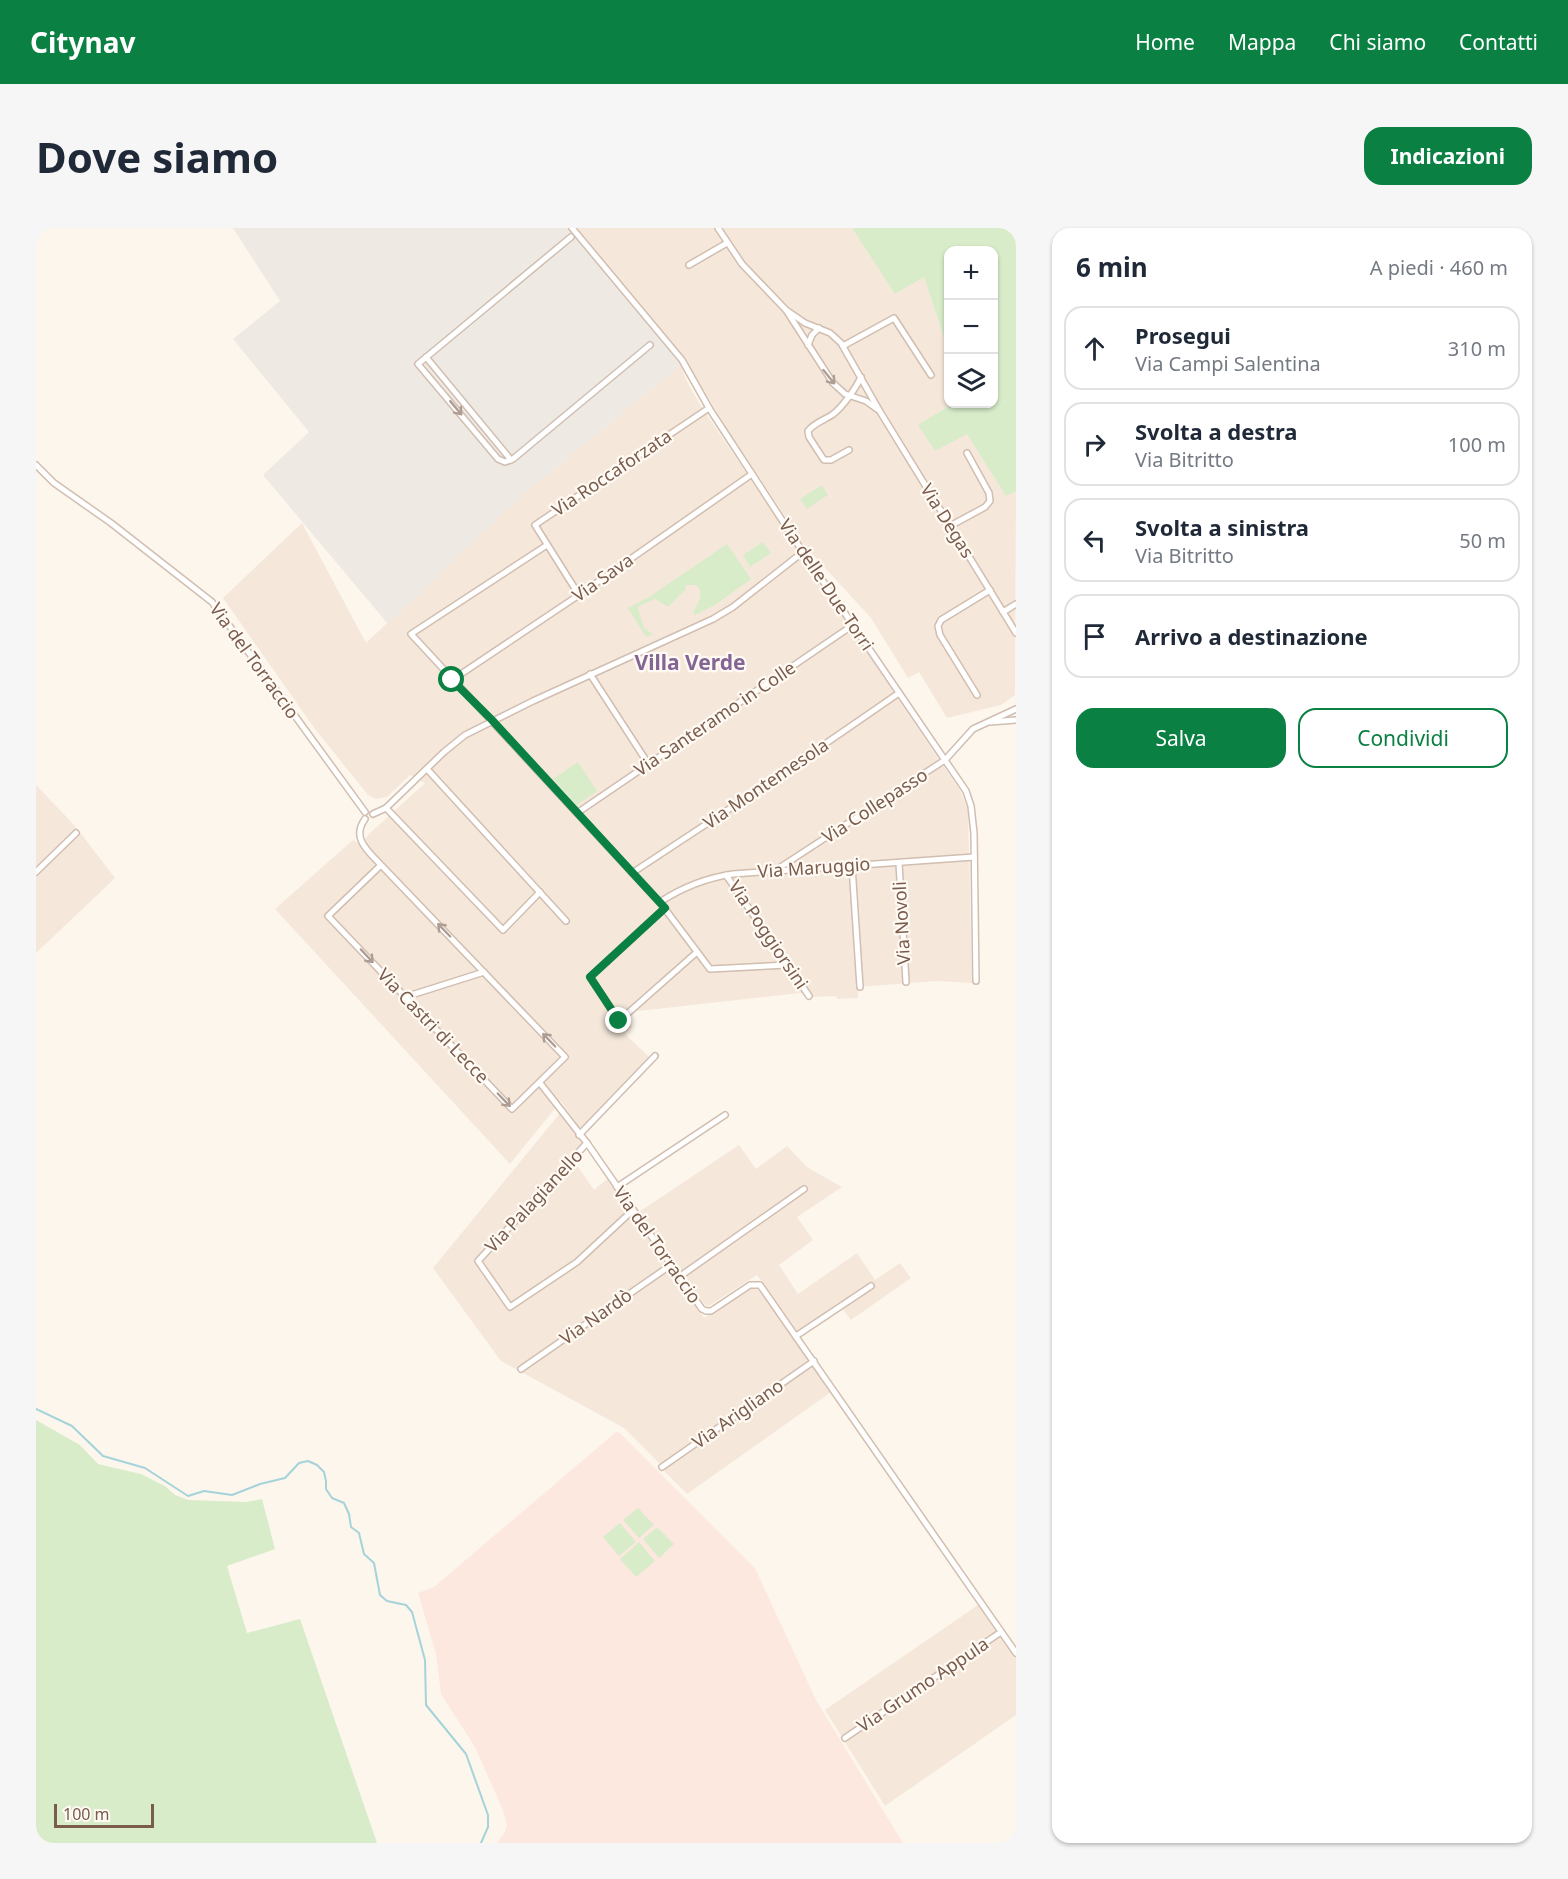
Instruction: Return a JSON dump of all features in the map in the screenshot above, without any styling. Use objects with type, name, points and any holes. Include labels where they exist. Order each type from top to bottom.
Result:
[{"type":"street","name":"Via delle Due Torri","points":[[572,228],[682,360],[709,408],[752,474],[945,760],[970,801],[974,857],[976,981]]},
{"type":"street","name":"Via Degas","points":[[718,228],[742,264],[786,310],[827,376],[848,396],[869,403],[879,410]]},
{"type":"street","points":[[571,237],[418,364],[498,459],[505,462],[511,460],[651,345]]},
{"type":"street","points":[[689,266],[727,243]]},
{"type":"street","name":"Via Degas","points":[[786,310],[805,323],[832,334],[843,346],[879,410],[1016,633]]},
{"type":"street","points":[[843,346],[894,318],[931,375]]},
{"type":"street","points":[[808,345],[812,335],[819,328]]},
{"type":"street","points":[[426,357],[511,460]]},
{"type":"street","points":[[849,450],[833,460],[824,460],[808,433],[812,427],[837,410],[854,390],[861,377]]},
{"type":"street","name":"Via Roccaforzata","points":[[547,545],[535,525],[709,408]]},
{"type":"street","points":[[950,526],[985,507],[990,501],[989,493],[967,453]]},
{"type":"street","name":"Via del Torraccio","points":[[36,465],[54,483],[111,523],[212,602],[365,815]]},
{"type":"street","name":"Via Sava","points":[[452,680],[579,595],[752,474]]},
{"type":"street","points":[[579,595],[547,545],[411,634],[660,902],[710,969],[788,965]]},
{"type":"street","points":[[540,1083],[565,1057],[360,841],[360,827],[365,815],[370,811],[373,814],[386,808],[465,735],[590,674],[713,619],[733,607],[803,552]]},
{"type":"street","points":[[977,695],[940,635],[938,626],[941,620],[990,590]]},
{"type":"street","points":[[1003,612],[1016,604]]},
{"type":"street","name":"Via Santeramo in Colle","points":[[577,813],[853,625]]},
{"type":"street","points":[[590,674],[649,765]]},
{"type":"street","name":"Via Montemesola","points":[[632,873],[899,693]]},
{"type":"street","points":[[945,760],[967,734],[1016,709]]},
{"type":"street","points":[[988,722],[1016,720]]},
{"type":"street","name":"Via Collepasso","points":[[775,871],[945,760]]},
{"type":"street","points":[[427,769],[566,921]]},
{"type":"street","points":[[386,808],[503,930],[540,892]]},
{"type":"street","points":[[36,872],[76,833]]},
{"type":"street","name":"Via Maruggio","points":[[660,902],[693,884],[726,875],[974,857]]},
{"type":"street","name":"Via Novoli","points":[[899,863],[906,982]]},
{"type":"street","name":"Via Castri di Lecce","points":[[381,865],[328,916],[512,1109],[540,1083]]},
{"type":"street","points":[[852,866],[860,987]]},
{"type":"street","name":"Via Poggiorsini","points":[[726,875],[809,996]]},
{"type":"street","points":[[665,908],[590,977],[619,1021],[697,952]]},
{"type":"street","points":[[405,997],[484,972]]},
{"type":"street","points":[[579,1135],[654,1056]]},
{"type":"street","name":"Via del Torraccio","points":[[540,1083],[587,1143],[702,1309],[711,1311],[750,1285],[757,1284],[814,1360],[1016,1653]]},
{"type":"street","points":[[617,1187],[725,1115]]},
{"type":"street","name":"Via Palagianello","points":[[587,1143],[478,1261],[510,1307],[577,1262],[633,1210]]},
{"type":"street","points":[[680,1277],[804,1189]]},
{"type":"street","name":"Via Nardò","points":[[521,1369],[671,1265]]},
{"type":"street","points":[[796,1336],[872,1286]]},
{"type":"street","name":"Via Arigliano","points":[[662,1467],[814,1360]]},
{"type":"street","name":"Via Grumo Appula","points":[[845,1738],[1001,1632]]},
{"type":"shaded area","points":[[233,228],[569,228],[681,365],[521,496],[388,624],[263,475],[309,432],[233,339],[280,301]]},
{"type":"shaded area","points":[[577,228],[852,228],[895,293],[924,277],[944,338],[946,408],[919,425],[967,433],[1006,496],[1016,491],[1015,695],[1001,705],[947,718],[919,672],[908,678],[871,618],[804,545],[686,362]]},
{"type":"shaded area","points":[[681,365],[686,380],[701,406],[961,792],[968,810],[972,983],[938,981],[858,987],[858,998],[814,997],[810,992],[621,1013],[632,1026],[625,1034],[649,1057],[580,1129],[561,1101],[510,1164],[275,909],[353,840],[360,845],[425,783],[410,775],[387,797],[376,799],[368,795],[315,729],[223,598],[302,523],[366,643],[521,496]]},
{"type":"shaded area","points":[[36,785],[75,826],[115,878],[36,953]]},
{"type":"shaded area","points":[[561,1112],[583,1142],[570,1155],[594,1190],[607,1179],[633,1216],[739,1145],[756,1169],[787,1146],[807,1167],[842,1187],[797,1217],[813,1240],[779,1265],[798,1294],[857,1253],[875,1280],[900,1263],[911,1278],[851,1320],[838,1303],[797,1333],[757,1275],[707,1307],[692,1287],[686,1290],[704,1318],[753,1288],[760,1291],[809,1360],[660,1464],[624,1428],[501,1361],[433,1268]]},
{"type":"shaded area","points":[[813,1366],[831,1392],[687,1494],[663,1470]]},
{"type":"shaded area","points":[[616,1432],[620,1433],[755,1568],[816,1700],[903,1843],[497,1843],[507,1825],[502,1808],[475,1747],[441,1694],[436,1654],[418,1593],[434,1587]]},
{"type":"shaded area","points":[[981,1603],[1016,1653],[1016,1715],[885,1806],[825,1710]]},
{"type":"green space","points":[[852,228],[1016,228],[1016,491],[1006,496],[967,434],[935,451],[918,425],[946,408],[998,408],[998,246],[944,246],[944,338],[924,277],[895,294]]},
{"type":"green space","points":[[822,485],[828,495],[807,509],[800,499]]},
{"type":"green space","points":[[763,542],[771,553],[750,567],[743,555]]},
{"type":"green space","points":[[727,544],[751,579],[715,605],[695,615],[693,612],[700,595],[696,585],[686,585],[685,590],[668,607],[655,599],[639,606],[644,628],[653,634],[646,637],[628,608],[649,597]]},
{"type":"green space","points":[[578,762],[597,791],[577,805],[553,779]]},
{"type":"green space","points":[[36,1420],[80,1445],[98,1464],[141,1474],[165,1486],[175,1495],[188,1500],[246,1502],[262,1499],[275,1549],[227,1566],[247,1633],[300,1619],[377,1843],[36,1843]]},
{"type":"green space","points":[[638,1508],[654,1525],[639,1538],[623,1520]]},
{"type":"green space","points":[[620,1523],[636,1542],[619,1556],[603,1537]]},
{"type":"green space","points":[[657,1527],[674,1544],[659,1558],[643,1539]]},
{"type":"green space","points":[[639,1542],[655,1561],[636,1577],[620,1559]]},
{"type":"waterway","points":[[36,1409],[72,1426],[103,1456],[145,1468],[188,1496],[204,1491],[232,1495],[260,1484],[285,1478],[299,1463],[308,1461],[317,1465],[324,1472],[326,1489],[332,1498],[344,1503],[351,1527],[359,1533],[364,1554],[374,1563],[380,1595],[387,1601],[406,1605],[412,1612],[425,1660],[426,1705],[466,1754],[488,1815],[488,1827],[481,1843]]},
{"type":"district","name":"Villa Verde","points":[[690,663]]},
{"type":"route","points":[[452,680],[492,720],[665,908],[590,977],[619,1021]]}]
